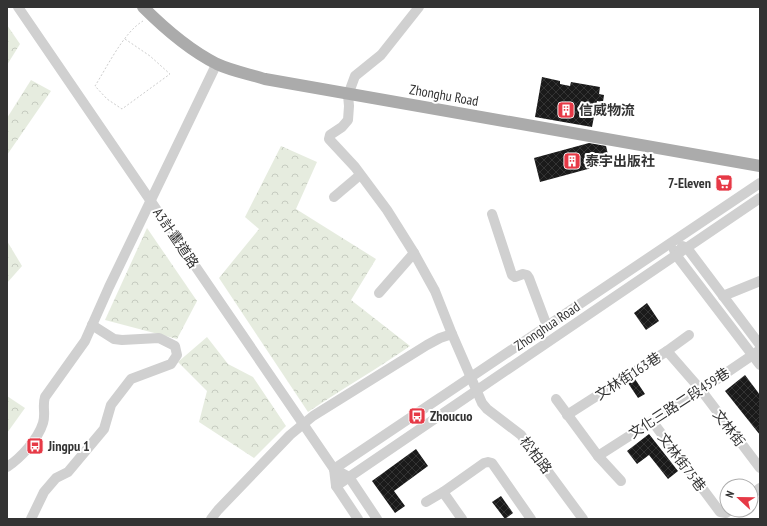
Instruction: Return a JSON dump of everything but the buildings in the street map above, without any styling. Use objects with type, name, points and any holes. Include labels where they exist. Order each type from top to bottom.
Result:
[{"type":"main road","name":"Zhonghu Road","points":[[148,11],[180,41],[217,64],[265,79],[760,166]]},
{"type":"street","name":"A3計畫道路","points":[[18,7],[334,469]]},
{"type":"street","points":[[348,93],[355,76],[381,55],[419,7]]},
{"type":"street","points":[[7,467],[22,455],[32,442],[43,422],[43,404],[45,398],[81,348],[150,201],[217,64]]},
{"type":"street","name":"松柏路","points":[[348,93],[348,120],[342,127],[330,135],[329,139],[370,185],[414,253],[435,291],[470,378],[487,409],[520,435],[583,519]]},
{"type":"street","points":[[334,197],[360,175]]},
{"type":"street","name":"Zhonghua Road","points":[[334,469],[760,183]]},
{"type":"street","name":"Zhonghua Road","points":[[336,486],[760,198]]},
{"type":"street","points":[[492,214],[512,275],[515,277],[523,274],[529,278],[548,326]]},
{"type":"street","points":[[671,243],[687,248],[760,345]]},
{"type":"street","points":[[671,243],[676,255],[756,353],[760,365]]},
{"type":"street","points":[[379,293],[414,253]]},
{"type":"street","points":[[723,296],[760,281]]},
{"type":"street","points":[[31,519],[44,492],[56,478],[68,472],[104,429],[111,405],[131,379],[171,364],[177,355],[175,346],[159,338],[114,339],[92,325]]},
{"type":"street","points":[[211,519],[290,435],[303,425],[334,403],[427,345],[452,334]]},
{"type":"street","name":"文林街163巷","points":[[567,415],[667,351],[689,335]]},
{"type":"street","name":"文林街","points":[[667,351],[701,390],[760,468]]},
{"type":"street","name":"文化三路二段459巷","points":[[598,456],[756,353]]},
{"type":"street","points":[[556,399],[598,456],[621,481]]},
{"type":"street","name":"文林街75巷","points":[[652,421],[719,511]]},
{"type":"street","points":[[426,502],[484,463],[488,462],[492,463],[531,519]]},
{"type":"street","points":[[334,469],[349,477],[377,519]]},
{"type":"street","points":[[334,469],[336,486],[358,519]]},
{"type":"street","points":[[443,492],[462,519]]},
{"type":"path","points":[[125,39],[150,56],[170,74],[122,109],[107,99],[95,86],[125,39],[148,11]]},
{"type":"green space","points":[[7,25],[20,44],[7,65]]},
{"type":"green space","points":[[31,80],[51,91],[7,155],[7,118]]},
{"type":"green space","points":[[281,146],[317,162],[296,209],[376,259],[351,300],[410,346],[308,412],[219,278],[259,229],[245,217]]},
{"type":"green space","points":[[147,228],[197,301],[177,339],[105,320]]},
{"type":"green space","points":[[7,241],[22,266],[7,283]]},
{"type":"green space","points":[[207,337],[228,364],[253,377],[286,426],[254,458],[199,422],[207,391],[178,362]]},
{"type":"green space","points":[[7,396],[25,408],[7,433]]},
{"type":"place","name":"信威物流","points":[[566,110]]},
{"type":"place","name":"泰宇出版社","points":[[572,161]]},
{"type":"place","name":"7-Eleven","points":[[724,183]]},
{"type":"place","name":"Zhoucuo","points":[[417,416]]},
{"type":"place","name":"Jingpu 1","points":[[35,446]]}]
